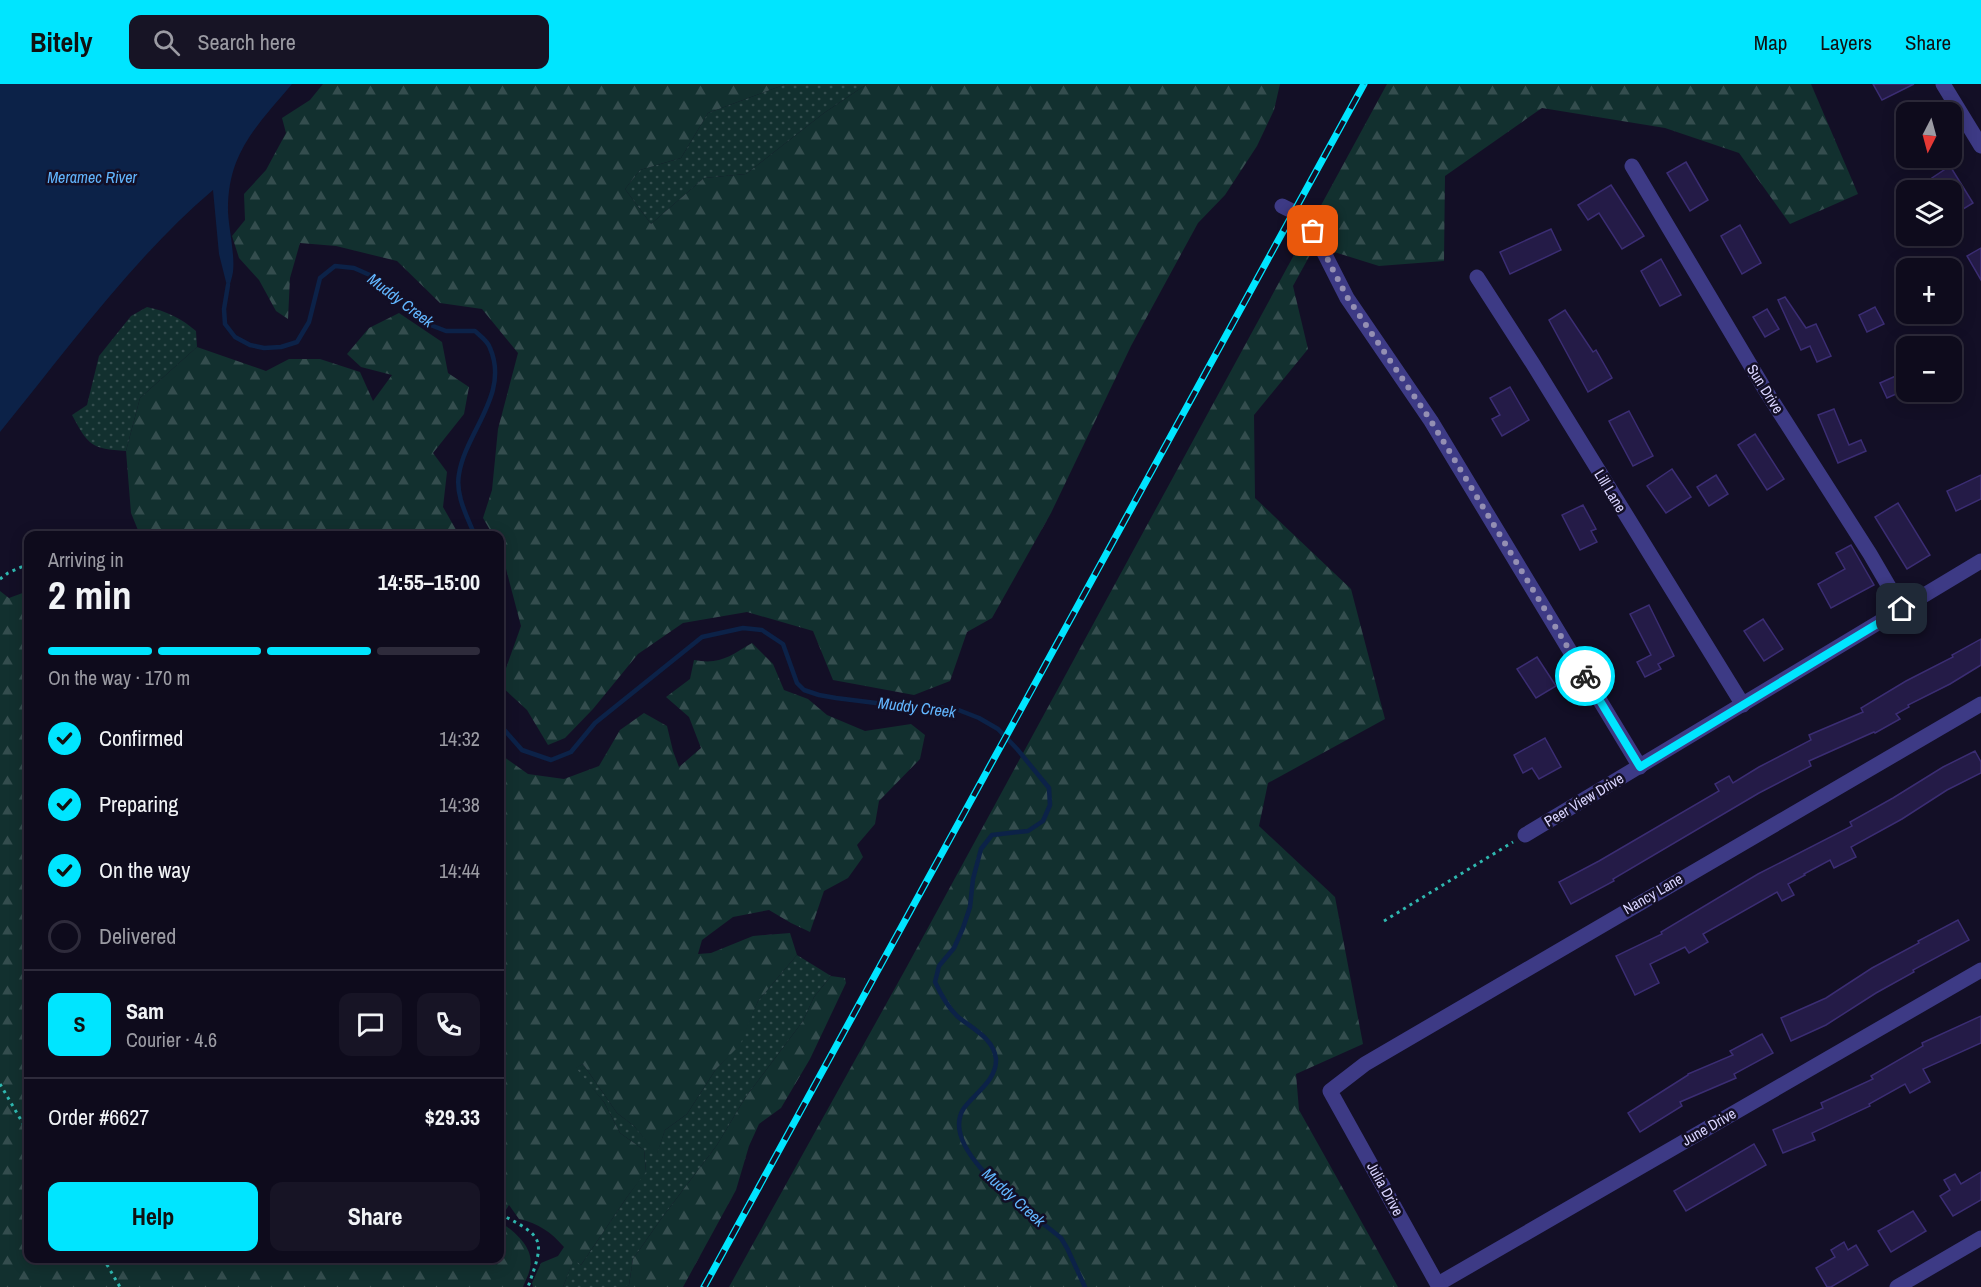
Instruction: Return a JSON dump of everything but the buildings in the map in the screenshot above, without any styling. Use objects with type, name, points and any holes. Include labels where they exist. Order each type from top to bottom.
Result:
[{"type":"street","points":[[1943,84],[1981,146]]},
{"type":"street","name":"Sun Drive","points":[[1632,166],[1764,388],[1870,554],[1902,609]]},
{"type":"street","points":[[1282,206],[1304,220],[1313,231],[1347,297],[1431,421],[1640,767]]},
{"type":"street","name":"Lill Lane","points":[[1477,277],[1743,705]]},
{"type":"street","name":"Peer View Drive","points":[[1525,835],[1981,561]]},
{"type":"street","name":"Nancy Lane","points":[[1330,1091],[1365,1064],[1981,704]]},
{"type":"street","name":"June Drive","points":[[1438,1286],[1981,970]]},
{"type":"street","name":"Julia Drive","points":[[1330,1091],[1438,1286]]},
{"type":"street","points":[[1897,1287],[1981,1238]]},
{"type":"path","points":[[0,579],[24,566]]},
{"type":"path","points":[[1384,921],[1525,835]]},
{"type":"path","points":[[0,1084],[24,1125]]},
{"type":"path","points":[[504,1216],[525,1227],[537,1240],[539,1255],[528,1287]]},
{"type":"path","points":[[106,1263],[120,1287]]},
{"type":"green space","points":[[323,84],[786,84],[708,113],[681,158],[640,170],[625,189],[651,224],[704,178],[746,174],[824,113],[867,84],[1280,84],[1274,110],[1257,146],[1225,195],[1198,223],[1131,346],[1051,513],[992,618],[967,632],[950,681],[914,695],[833,680],[813,631],[747,612],[683,623],[638,654],[593,709],[565,738],[548,745],[527,710],[504,689],[504,674],[521,626],[504,561],[504,531],[491,531],[483,518],[492,490],[498,429],[518,353],[482,309],[440,303],[397,261],[336,246],[300,243],[290,278],[288,319],[276,311],[259,280],[239,258],[232,236],[245,220],[244,194],[266,170],[286,133],[282,118],[310,100]]},
{"type":"green space","points":[[786,84],[867,84],[824,113],[746,174],[704,178],[651,224],[625,189],[640,170],[681,158],[708,113]]},
{"type":"green space","points":[[1387,84],[1811,84],[1858,194],[1790,224],[1739,153],[1665,128],[1542,108],[1445,176],[1444,261],[1379,266],[1315,246],[1293,286],[1308,349],[1254,415],[1255,498],[1351,589],[1385,719],[1268,783],[1259,826],[1335,897],[1363,1044],[1296,1074],[1299,1110],[1398,1287],[729,1287],[905,970]]},
{"type":"green space","points":[[147,307],[173,316],[190,326],[196,331],[197,347],[140,398],[126,451],[98,447],[82,433],[72,415],[87,405],[99,356],[131,316]]},
{"type":"green space","points":[[399,313],[442,342],[448,373],[469,387],[464,414],[433,453],[447,472],[443,507],[457,531],[138,531],[131,513],[126,451],[140,398],[197,347],[266,371],[289,359],[320,359],[360,372],[373,401],[392,375],[361,367],[347,354],[369,328]]},
{"type":"green space","points":[[0,591],[9,598],[24,592],[24,1263],[504,1263],[504,1225],[522,1241],[531,1261],[523,1287],[0,1287]]},
{"type":"green space","points":[[752,643],[773,664],[784,690],[808,699],[827,715],[865,731],[911,724],[925,735],[920,759],[879,801],[875,824],[857,845],[863,857],[848,878],[824,891],[810,932],[769,910],[733,917],[702,940],[698,954],[711,953],[753,936],[790,933],[797,955],[758,1001],[740,1045],[716,1069],[687,1114],[665,1130],[657,1154],[634,1126],[617,1113],[583,1064],[576,1068],[604,1102],[620,1133],[644,1150],[646,1172],[581,1265],[574,1259],[563,1287],[533,1287],[532,1283],[541,1263],[558,1256],[564,1247],[544,1229],[519,1219],[509,1205],[504,1213],[504,757],[528,774],[564,779],[599,766],[620,730],[644,713],[667,726],[679,767],[701,748],[689,717],[666,697],[690,679],[694,660],[711,661],[731,655]]},
{"type":"green space","points":[[797,955],[831,976],[814,997],[803,1021],[745,1098],[717,1145],[633,1259],[629,1285],[625,1287],[563,1287],[574,1258],[581,1265],[646,1171],[644,1150],[620,1133],[604,1102],[575,1068],[583,1064],[617,1113],[634,1126],[657,1153],[665,1130],[687,1114],[716,1069],[739,1045],[758,1001]]},
{"type":"green space","points":[[831,976],[845,978],[846,983],[810,1059],[781,1108],[759,1124],[749,1146],[736,1190],[683,1287],[625,1287],[629,1285],[633,1259],[717,1145],[745,1098],[803,1021],[814,997]]},
{"type":"water","name":"Meramec River","points":[[0,84],[292,84],[246,142],[233,173],[228,212],[233,250],[233,274],[228,290],[219,254],[213,190],[155,245],[128,275],[0,432]]},
{"type":"waterway","name":"Muddy Creek","points":[[228,285],[224,309],[225,324],[235,337],[250,345],[264,348],[281,347],[297,342],[309,322],[320,278],[335,266],[354,268],[372,276],[396,293],[428,324],[446,331],[475,331],[484,339],[489,345],[495,365],[495,381],[485,412],[463,458],[458,482],[462,505],[473,531]]},
{"type":"waterway","name":"Muddy Creek","points":[[504,730],[522,750],[551,760],[571,752],[595,723],[702,637],[743,628],[762,630],[783,644],[797,683],[804,690],[836,698],[956,709],[998,729],[1049,788],[1050,805],[1043,821],[1028,831],[992,835],[981,849],[973,879],[970,907],[963,928],[954,948],[939,966],[935,982],[953,1012],[991,1045],[996,1059],[989,1080],[964,1108],[959,1125],[964,1143],[975,1162],[992,1180],[1061,1238],[1085,1287]]},
{"type":"railway","points":[[704,1287],[1364,84]]},
{"type":"way so far","points":[[1313,231],[1332,272],[1347,297],[1431,421],[1585,676]]},
{"type":"route","points":[[1585,676],[1640,767],[1902,609]]}]
